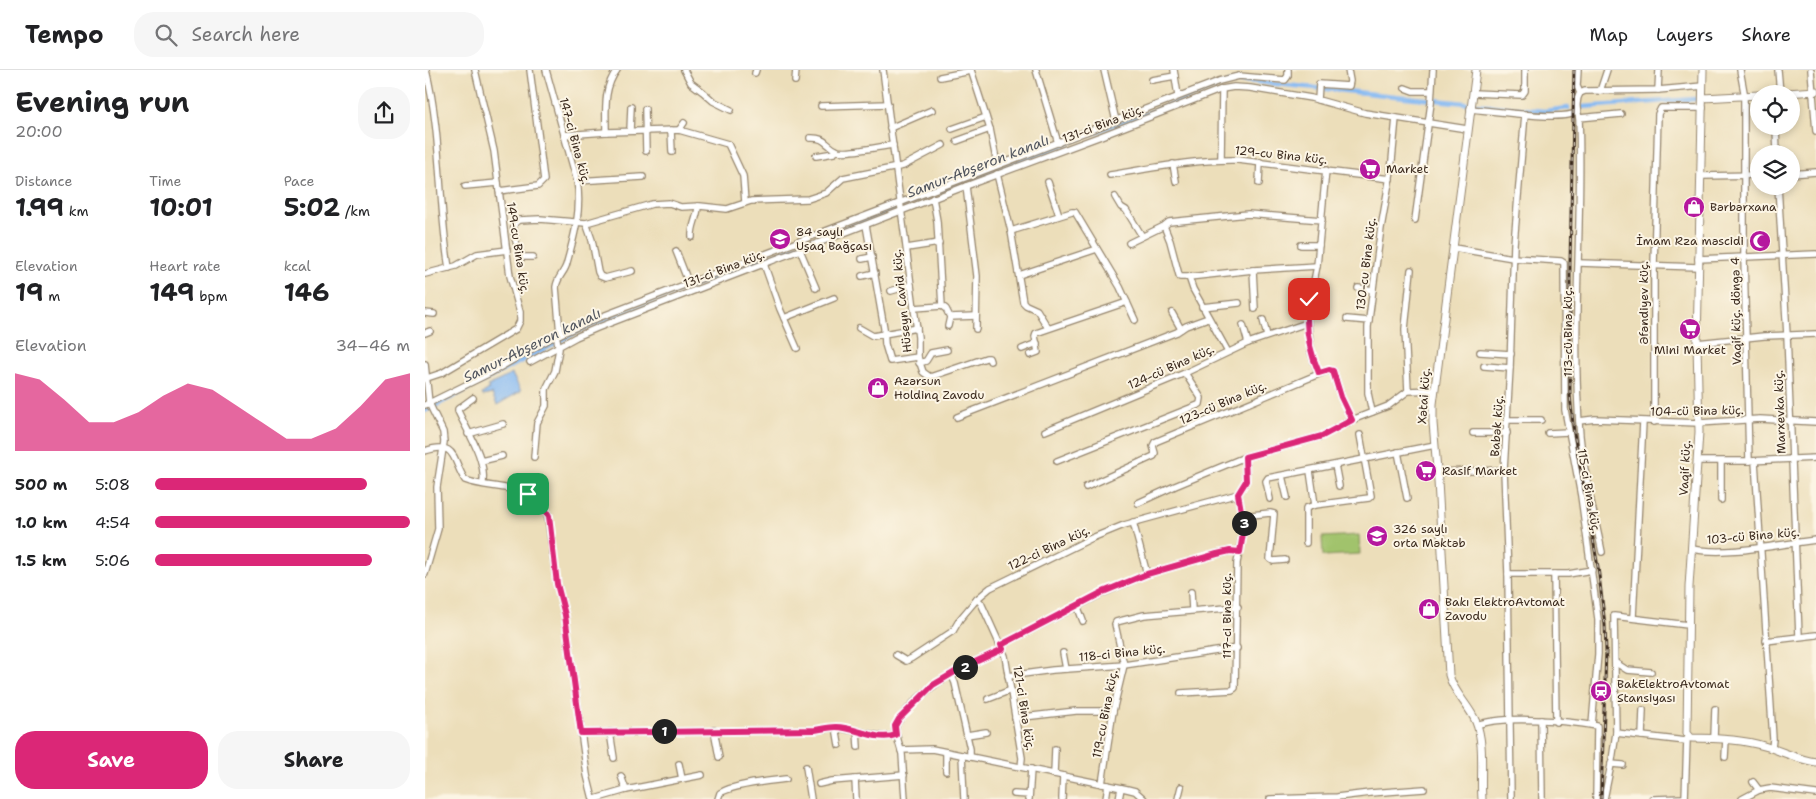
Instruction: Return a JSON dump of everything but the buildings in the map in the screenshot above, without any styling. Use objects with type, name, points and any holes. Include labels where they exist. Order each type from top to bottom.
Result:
[{"type":"street","points":[[426,70],[434,108],[444,241],[449,268]]},
{"type":"street","name":"149-cu Binə küç.","points":[[427,378],[442,373],[516,329],[519,325],[520,312],[513,291],[494,151],[475,70]]},
{"type":"street","points":[[499,191],[538,186],[544,180],[530,70]]},
{"type":"street","name":"147-ci Binə küç.","points":[[546,70],[577,181],[579,206],[577,222],[565,267],[557,280],[556,287],[559,347]]},
{"type":"street","points":[[606,132],[607,89],[609,81],[617,70]]},
{"type":"street","points":[[684,70],[691,83],[713,101],[731,110]]},
{"type":"street","points":[[795,81],[796,70]]},
{"type":"street","points":[[883,70],[901,202]]},
{"type":"street","points":[[939,77],[971,70],[990,128],[997,164]]},
{"type":"street","points":[[1036,70],[1058,143]]},
{"type":"street","points":[[1104,70],[1115,121]]},
{"type":"street","points":[[429,406],[558,334],[1178,96],[1239,76],[1285,80],[1288,76],[1288,70]]},
{"type":"street","points":[[1318,100],[1319,85],[1321,83],[1347,87],[1350,84],[1348,70]]},
{"type":"street","points":[[1415,220],[1431,104],[1433,70]]},
{"type":"street","points":[[1476,70],[1472,96],[1522,95],[1525,91],[1525,70]]},
{"type":"street","points":[[1578,70],[1577,86],[1580,93]]},
{"type":"street","points":[[1600,91],[1607,70]]},
{"type":"street","points":[[1658,90],[1659,70]]},
{"type":"street","name":"Vaqif küç.","points":[[1687,738],[1688,625],[1699,423],[1697,343],[1703,70]]},
{"type":"street","name":"Vaqif küç. döngə 4","points":[[1740,70],[1743,96],[1748,419],[1761,548],[1772,748]]},
{"type":"street","points":[[1777,85],[1778,70]]},
{"type":"street","points":[[1811,70],[1815,91],[1816,131]]},
{"type":"street","points":[[1152,80],[1174,73],[1178,96]]},
{"type":"street","points":[[1470,108],[1525,114],[1573,115],[1576,112],[1577,97],[1585,91],[1658,90],[1703,86]]},
{"type":"street","name":"131-ci Binə küç.","points":[[529,362],[590,331],[933,198],[1222,89],[1239,87],[1318,100],[1351,110],[1467,129]]},
{"type":"street","points":[[1405,88],[1431,93]]},
{"type":"street","points":[[1221,159],[1222,89]]},
{"type":"street","points":[[1800,92],[1815,91]]},
{"type":"street","name":"Xətai küç.","points":[[1472,96],[1434,390],[1433,413],[1449,675],[1452,684],[1468,706],[1477,725],[1482,799]]},
{"type":"street","points":[[1703,98],[1750,96]]},
{"type":"street","points":[[821,106],[888,104]]},
{"type":"street","points":[[630,131],[631,107]]},
{"type":"street","name":"Əfəndiyev küç.","points":[[1654,422],[1654,265],[1659,110],[1661,108],[1703,108]]},
{"type":"street","points":[[645,109],[646,151]]},
{"type":"street","points":[[890,128],[932,110]]},
{"type":"street","name":"113-cü Binə küç.","points":[[1576,112],[1579,118],[1581,165],[1577,383],[1579,421],[1583,462],[1603,552]]},
{"type":"street","name":"Babək küç.","points":[[1511,799],[1508,574],[1504,470],[1511,354],[1513,258],[1525,114]]},
{"type":"street","points":[[1579,118],[1621,114]]},
{"type":"street","points":[[953,129],[986,117]]},
{"type":"street","name":"130-cu Binə küç.","points":[[1372,412],[1367,393],[1369,321],[1381,228],[1390,179],[1396,118]]},
{"type":"street","points":[[679,130],[684,123]]},
{"type":"street","points":[[957,141],[990,128]]},
{"type":"street","points":[[564,135],[644,130],[679,130],[728,144],[743,176],[745,202]]},
{"type":"street","points":[[671,130],[672,152]]},
{"type":"street","points":[[810,138],[822,139],[837,150],[843,151],[893,145]]},
{"type":"street","points":[[533,257],[524,257],[518,252],[514,227],[516,222],[535,218],[586,223],[652,204],[669,203],[681,207],[698,206],[727,209],[745,202],[808,199],[826,193],[843,178],[908,164],[943,145]]},
{"type":"street","points":[[816,156],[834,153],[837,150]]},
{"type":"street","name":"129-cu Binə küç.","points":[[1110,175],[1173,164],[1221,159],[1260,162],[1390,179]]},
{"type":"street","points":[[1259,183],[1260,162]]},
{"type":"street","points":[[1173,164],[1176,181]]},
{"type":"street","points":[[1326,170],[1317,266],[1308,306],[1307,323],[1313,358],[1319,373],[1329,370],[1333,371],[1341,397],[1352,420]]},
{"type":"street","points":[[1800,173],[1816,172]]},
{"type":"street","points":[[997,174],[1011,231],[1024,304],[1037,310],[1048,328]]},
{"type":"street","points":[[1701,176],[1750,176]]},
{"type":"street","points":[[577,181],[643,177]]},
{"type":"street","points":[[1048,182],[1059,215]]},
{"type":"street","points":[[465,186],[498,184]]},
{"type":"street","points":[[966,186],[977,270],[976,329]]},
{"type":"street","name":"Marxevka küç.","points":[[1778,195],[1787,335],[1799,636]]},
{"type":"street","points":[[1115,197],[1121,208],[1126,210],[1142,236]]},
{"type":"street","points":[[933,198],[937,214],[942,306]]},
{"type":"street","name":"Hüseyn Cavid küç.","points":[[901,202],[917,328],[919,360],[925,375],[929,377],[986,358],[989,358],[990,361]]},
{"type":"street","points":[[692,237],[692,228],[697,219],[698,206]]},
{"type":"street","points":[[1011,231],[1059,215],[1075,212],[1120,288],[1135,320]]},
{"type":"street","points":[[1129,243],[1169,222],[1248,214],[1322,220]]},
{"type":"street","points":[[586,223],[600,276],[605,278],[631,271]]},
{"type":"street","points":[[866,225],[885,344],[890,361],[926,361],[931,353],[947,350]]},
{"type":"street","points":[[1164,226],[1180,277],[1317,266]]},
{"type":"street","points":[[907,248],[939,243]]},
{"type":"street","points":[[1301,245],[1319,245]]},
{"type":"street","points":[[1453,248],[1513,258]]},
{"type":"street","points":[[1019,275],[1097,249]]},
{"type":"street","points":[[425,274],[460,264],[477,254],[507,250]]},
{"type":"street","points":[[800,250],[816,288]]},
{"type":"street","points":[[676,251],[689,284]]},
{"type":"street","points":[[1698,259],[1816,254]]},
{"type":"street","points":[[862,260],[872,257]]},
{"type":"street","name":"115-ci Binə küç.","points":[[1513,258],[1561,261],[1564,265],[1565,410],[1592,570],[1599,642],[1592,726],[1597,726],[1595,799]]},
{"type":"street","points":[[1579,263],[1698,267]]},
{"type":"street","points":[[764,264],[797,348]]},
{"type":"street","points":[[1253,270],[1255,309]]},
{"type":"street","points":[[1408,391],[1405,329],[1411,270]]},
{"type":"street","points":[[862,276],[875,273]]},
{"type":"street","points":[[1189,277],[1208,318],[1228,352]]},
{"type":"street","points":[[891,290],[911,286]]},
{"type":"street","points":[[1358,288],[1373,290]]},
{"type":"street","points":[[784,318],[834,298]]},
{"type":"street","points":[[1031,355],[1038,352],[1035,334],[1127,302]]},
{"type":"street","points":[[1203,307],[1239,303]]},
{"type":"street","points":[[914,308],[942,306],[950,317],[948,326]]},
{"type":"street","points":[[425,313],[434,314]]},
{"type":"street","points":[[1172,313],[1181,329]]},
{"type":"street","points":[[950,317],[976,316]]},
{"type":"street","points":[[957,417],[1177,332],[1208,318]]},
{"type":"street","points":[[1347,319],[1369,321]]},
{"type":"street","points":[[1263,320],[1267,336]]},
{"type":"street","name":"124-cü Binə küç.","points":[[1045,431],[1185,373],[1248,343],[1307,323]]},
{"type":"street","points":[[1243,325],[1248,343]]},
{"type":"street","points":[[859,328],[869,335],[917,328]]},
{"type":"street","points":[[1697,343],[1816,334]]},
{"type":"street","points":[[1022,349],[1037,344]]},
{"type":"street","points":[[533,457],[536,428],[546,406],[546,389],[555,374],[559,347]]},
{"type":"street","points":[[1480,352],[1511,354]]},
{"type":"street","points":[[425,364],[429,406],[443,432],[444,448],[437,486],[438,529],[427,560],[425,574]]},
{"type":"street","points":[[1484,366],[1510,368]]},
{"type":"street","points":[[1057,461],[1198,405],[1201,398],[1185,373]]},
{"type":"street","name":"123-cü Binə küç.","points":[[1086,487],[1154,456],[1153,446],[1155,442],[1319,373]]},
{"type":"street","points":[[1138,503],[1245,457],[1322,436],[1352,420],[1388,406],[1408,391],[1434,390]]},
{"type":"street","points":[[473,398],[458,409],[481,461],[484,475],[483,483]]},
{"type":"street","name":"104-cü Binə küç.","points":[[1579,421],[1595,419],[1699,423],[1748,419],[1816,422]]},
{"type":"street","points":[[1508,420],[1541,420]]},
{"type":"street","points":[[1633,618],[1643,422]]},
{"type":"street","points":[[468,434],[503,424]]},
{"type":"street","points":[[1548,434],[1569,432]]},
{"type":"street","points":[[1473,433],[1507,433]]},
{"type":"street","points":[[1306,543],[1305,510],[1307,507],[1370,497],[1371,493],[1360,435]]},
{"type":"street","points":[[1270,499],[1267,479],[1435,445]]},
{"type":"street","points":[[425,450],[444,448],[453,453],[465,480],[528,494],[542,503],[547,510],[557,584],[565,615],[587,774],[594,799],[626,790],[702,775]]},
{"type":"street","points":[[1398,452],[1407,498]]},
{"type":"street","points":[[481,461],[502,456]]},
{"type":"street","name":"117-ci Binə küç.","points":[[1181,693],[1234,690],[1236,685],[1237,563],[1244,527],[1238,494],[1246,481],[1245,457]]},
{"type":"street","points":[[1697,461],[1721,462],[1816,458]]},
{"type":"street","points":[[1721,462],[1721,500]]},
{"type":"street","points":[[1335,465],[1339,486]]},
{"type":"street","points":[[1310,470],[1315,505]]},
{"type":"street","points":[[1437,472],[1504,470]]},
{"type":"street","points":[[1282,476],[1287,497]]},
{"type":"street","name":"122-ci Binə küç.","points":[[896,655],[903,660],[909,660],[950,634],[977,599],[990,588],[1092,538],[1133,522],[1238,494]]},
{"type":"street","points":[[1242,516],[1275,514],[1270,558],[1273,561],[1285,560]]},
{"type":"street","points":[[1133,522],[1147,574]]},
{"type":"street","name":"103-cü Binə küç.","points":[[1692,549],[1703,551],[1761,548],[1816,540]]},
{"type":"street","points":[[905,799],[901,750],[895,726],[899,719],[927,689],[1077,605],[1147,574],[1217,554],[1230,551],[1240,552]]},
{"type":"street","points":[[1508,574],[1568,574],[1592,570]]},
{"type":"street","points":[[1553,574],[1557,722]]},
{"type":"street","points":[[1191,592],[1192,610]]},
{"type":"street","name":"121-ci Binə küç.","points":[[977,599],[981,603],[1002,647],[1009,676],[1022,758],[1021,766]]},
{"type":"street","points":[[1077,605],[1083,621]]},
{"type":"street","name":"119-cu Binə küç.","points":[[1106,799],[1105,785],[1113,711],[1124,665],[1116,622],[1133,616],[1238,607]]},
{"type":"street","points":[[1604,799],[1615,733],[1616,663],[1614,616],[1688,625]]},
{"type":"street","points":[[1766,641],[1816,635]]},
{"type":"street","name":"118-ci Binə küç.","points":[[1009,676],[1066,668],[1124,665],[1237,648]]},
{"type":"street","points":[[1063,653],[1066,668]]},
{"type":"street","points":[[1616,663],[1627,670],[1651,672]]},
{"type":"street","points":[[951,674],[967,735],[969,757]]},
{"type":"street","points":[[988,699],[1011,690]]},
{"type":"street","points":[[1714,738],[1715,709]]},
{"type":"street","points":[[1642,736],[1643,710]]},
{"type":"street","points":[[1015,718],[1076,711],[1113,711]]},
{"type":"street","points":[[1477,725],[1489,722],[1541,720],[1592,726]]},
{"type":"street","points":[[1541,720],[1542,799]]},
{"type":"street","points":[[581,733],[815,730],[836,727],[885,737],[896,735]]},
{"type":"street","points":[[836,727],[839,745]]},
{"type":"street","points":[[714,730],[719,757]]},
{"type":"street","points":[[610,732],[614,758]]},
{"type":"street","points":[[857,732],[858,748]]},
{"type":"street","points":[[967,735],[986,732]]},
{"type":"street","points":[[1615,733],[1642,736],[1714,738],[1749,742],[1772,748],[1796,758],[1816,762]]},
{"type":"street","points":[[1652,799],[1685,798],[1687,738]]},
{"type":"street","points":[[1725,757],[1727,740]]},
{"type":"street","points":[[901,750],[927,748],[1021,766],[1135,791],[1144,799]]},
{"type":"street","points":[[1054,774],[1055,749]]},
{"type":"street","points":[[946,752],[946,771]]},
{"type":"street","points":[[963,755],[963,799]]},
{"type":"street","points":[[679,764],[682,779]]},
{"type":"street","points":[[1611,764],[1623,765]]},
{"type":"street","points":[[806,767],[811,799]]},
{"type":"street","points":[[1014,794],[1029,797],[1031,769]]},
{"type":"street","points":[[819,784],[904,775]]},
{"type":"street","points":[[621,776],[626,790]]},
{"type":"street","points":[[1062,799],[1063,776]]},
{"type":"street","points":[[718,799],[721,793],[730,789],[786,779]]},
{"type":"street","points":[[855,779],[856,799]]},
{"type":"street","points":[[1753,782],[1759,790]]},
{"type":"street","points":[[1178,799],[1181,787]]},
{"type":"street","points":[[1119,799],[1121,788]]},
{"type":"street","points":[[1742,799],[1759,790],[1778,788],[1816,794]]},
{"type":"street","points":[[1270,799],[1355,797],[1424,789]]},
{"type":"green space","points":[[1359,535],[1360,554],[1323,556],[1322,537]]},
{"type":"water","points":[[512,374],[521,391],[497,405],[492,394],[483,396],[482,394],[489,389],[488,386]]},
{"type":"waterway","name":"Samur-Abşeron kanalı","points":[[425,411],[583,329],[990,172],[1231,82],[1246,81],[1544,111],[1568,108]]},
{"type":"waterway","name":"Samur-Abşeron kanalı","points":[[1582,107],[1695,99]]},
{"type":"railway","points":[[1574,70],[1570,263],[1570,395],[1574,433],[1598,567],[1605,625],[1606,651],[1601,799]]},
{"type":"place","name":"Market","points":[[1370,169]]},
{"type":"place","name":"Bərbərxana","points":[[1694,207]]},
{"type":"place","name":"84 saylı Uşaq Bağçası","points":[[780,239]]},
{"type":"place","name":"İmam Rza məscidi","points":[[1760,241]]},
{"type":"place","name":"Mini Market","points":[[1690,329]]},
{"type":"place","name":"Azərsun Holdinq Zavodu","points":[[878,388]]},
{"type":"place","name":"Rasif Market","points":[[1426,471]]},
{"type":"place","name":"326 saylı orta Məktəb","points":[[1377,536]]},
{"type":"place","name":"Bakı ElektroAvtomat Zavodu","points":[[1429,609]]},
{"type":"place","name":"BakElektroAvtomat Stansiyası","points":[[1601,691]]},
{"type":"route","points":[[528,494],[545,506],[549,516],[558,592],[565,615],[581,733],[815,730],[836,727],[876,736],[890,737],[896,735],[895,726],[899,719],[927,689],[960,669],[1003,649],[1001,645],[1103,592],[1147,574],[1217,554],[1230,551],[1240,552],[1244,522],[1238,492],[1245,485],[1246,481],[1245,457],[1322,436],[1352,420],[1341,397],[1333,371],[1329,370],[1319,373],[1313,358],[1307,323],[1309,299]]}]
